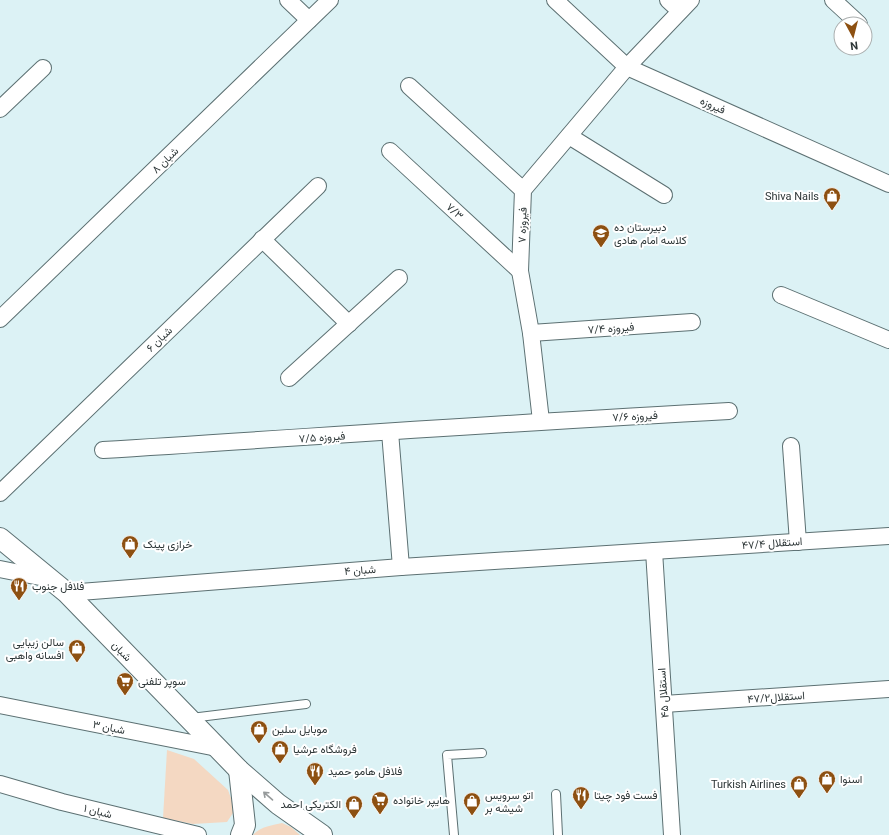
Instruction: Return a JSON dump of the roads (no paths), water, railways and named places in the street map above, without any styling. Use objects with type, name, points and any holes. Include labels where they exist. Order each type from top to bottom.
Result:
[{"type":"street","points":[[288,0],[309,20]]},
{"type":"street","name":"۸ شبان","points":[[0,319],[330,0]]},
{"type":"street","name":"فیروزه","points":[[555,0],[627,67],[889,184]]},
{"type":"street","points":[[409,86],[523,190],[627,67],[685,6],[668,0]]},
{"type":"street","points":[[833,0],[850,16]]},
{"type":"street","points":[[0,109],[42,68]]},
{"type":"street","points":[[569,136],[664,195]]},
{"type":"street","name":"۷/۳","points":[[390,151],[520,271]]},
{"type":"street","name":"۶ شبان","points":[[0,493],[318,186]]},
{"type":"street","name":"۷ فیروزه","points":[[523,190],[520,271],[531,333],[541,421]]},
{"type":"street","points":[[262,239],[349,324]]},
{"type":"street","points":[[289,378],[399,278]]},
{"type":"street","points":[[781,295],[889,340]]},
{"type":"street","name":"۷/۴ فیروزه","points":[[531,333],[692,322]]},
{"type":"street","name":"۷/۶ فیروزه","points":[[541,421],[729,411]]},
{"type":"street","name":"۷/۵ فیروزه","points":[[102,450],[541,421]]},
{"type":"street","points":[[390,432],[401,567]]},
{"type":"street","points":[[791,446],[798,542]]},
{"type":"street","name":"۴۷/۴ استقلال","points":[[654,551],[889,536]]},
{"type":"street","name":"شبان","points":[[0,538],[67,592],[187,718],[239,770],[278,804],[322,835]]},
{"type":"street","name":"۴ شبان","points":[[67,592],[401,567],[654,551]]},
{"type":"street","name":"۴۵ استقلال","points":[[654,551],[672,835]]},
{"type":"street","points":[[0,569],[52,579]]},
{"type":"street","name":"استقلال۴۷/۲","points":[[664,704],[889,689]]},
{"type":"street","name":"۳ شبان","points":[[0,705],[217,748]]},
{"type":"street","points":[[239,770],[245,825],[241,835]]},
{"type":"street","name":"۱ شبان","points":[[0,784],[62,802],[198,835]]},
{"type":"lane","points":[[187,718],[306,704]]},
{"type":"lane","points":[[454,835],[447,755],[482,753]]},
{"type":"lane","points":[[556,794],[558,835]]},
{"type":"place","name":"Shiva Nails","points":[[832,211]]},
{"type":"place","name":"دبیرستان ده کلاسه امام هادی","points":[[601,248]]},
{"type":"place","name":"خرازی پینک","points":[[130,559]]},
{"type":"place","name":"فلافل جنوب","points":[[19,601]]},
{"type":"place","name":"سالن زیبایی افسانه واهبی","points":[[77,663]]},
{"type":"place","name":"سوپر تلفنی","points":[[125,696]]},
{"type":"place","name":"موبایل سلین","points":[[259,744]]},
{"type":"place","name":"فروشگاه عرشیا","points":[[280,764]]},
{"type":"place","name":"فلافل هامو حمید","points":[[315,786]]},
{"type":"place","name":"اسنوا","points":[[827,794]]},
{"type":"place","name":"Turkish Airlines","points":[[799,799]]},
{"type":"place","name":"فست فود چیتا","points":[[581,810]]},
{"type":"place","name":"هایپر خانواده","points":[[380,815]]},
{"type":"place","name":"اتو سرویس شیشه بر","points":[[472,816]]},
{"type":"place","name":"الکتریکی احمد","points":[[354,819]]}]
